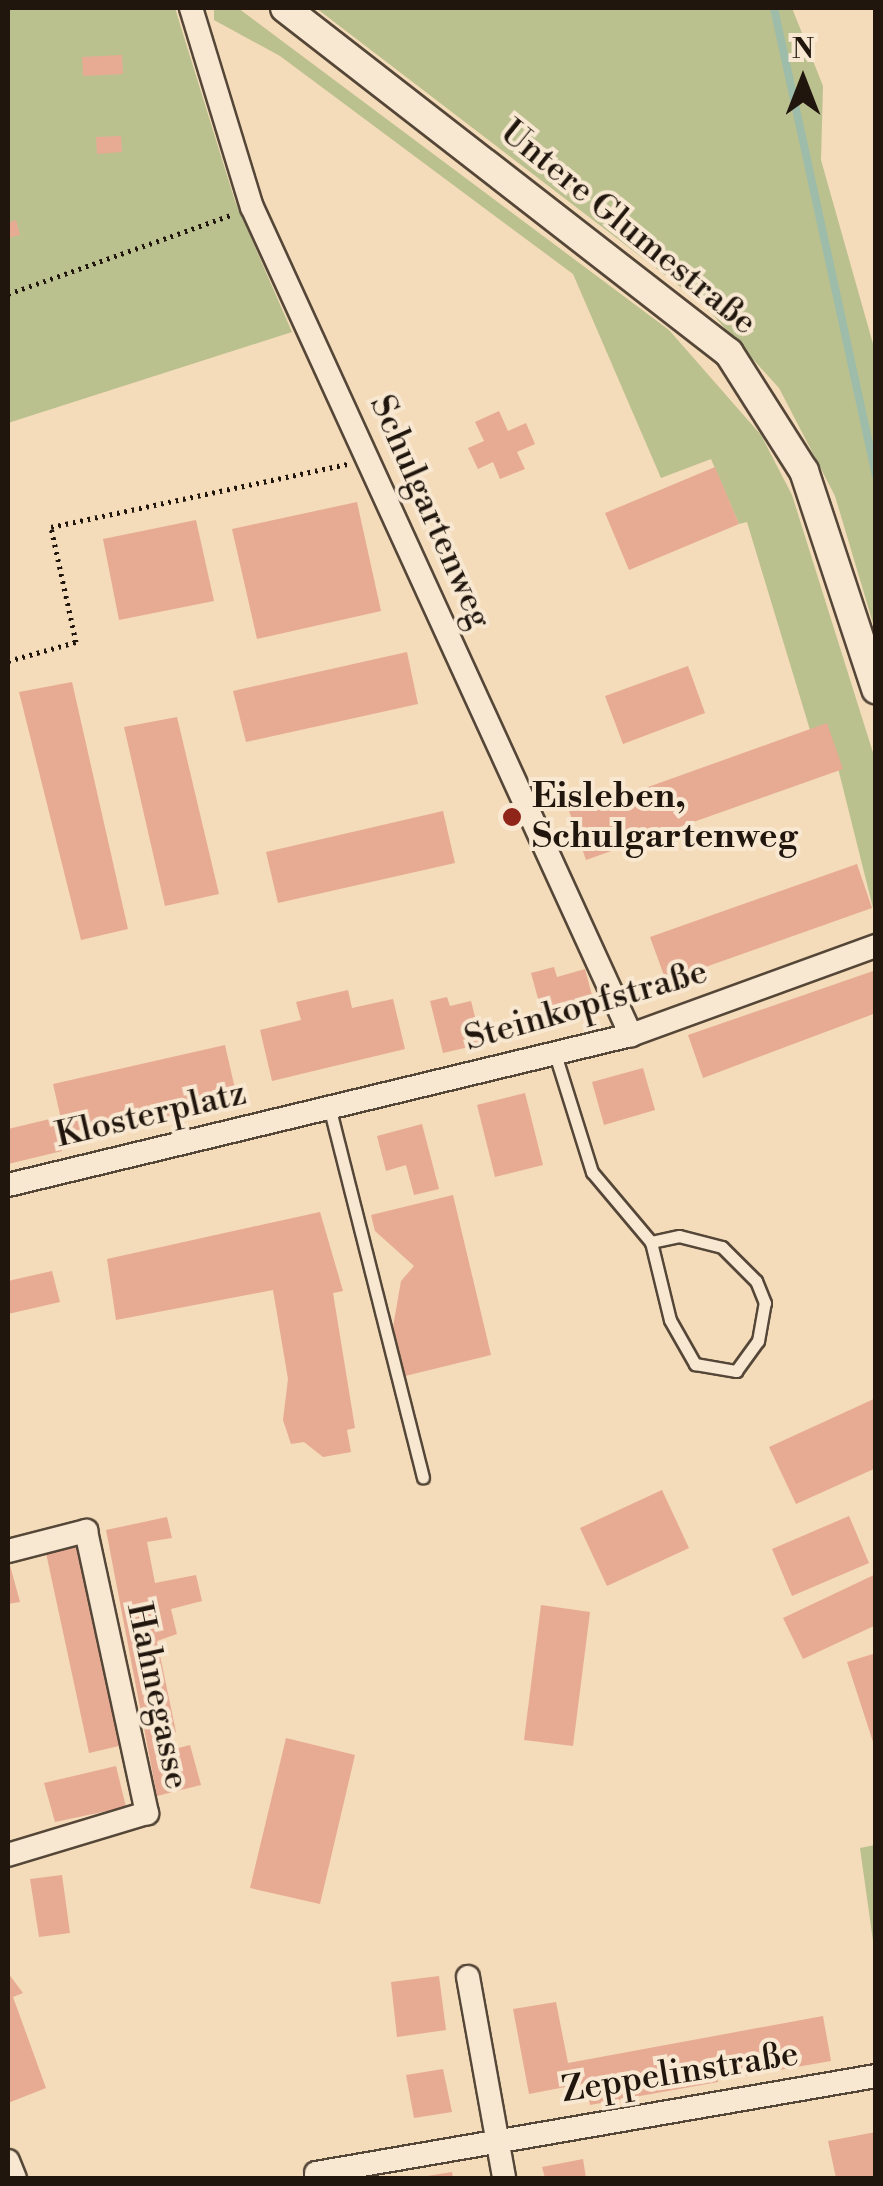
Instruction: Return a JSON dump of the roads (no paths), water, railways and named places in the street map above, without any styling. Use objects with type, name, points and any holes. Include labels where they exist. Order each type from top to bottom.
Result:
[{"type":"street","name":"Schulgartenweg","points":[[191,8],[252,208],[631,1035]]},
{"type":"street","name":"Untere Glumestraße","points":[[285,8],[729,354],[804,471],[876,689]]},
{"type":"street","name":"Steinkopfstraße","points":[[320,1112],[631,1035],[876,946]]},
{"type":"street","name":"Klosterplatz","points":[[8,1185],[320,1112]]},
{"type":"street","name":"Hahnegasse","points":[[8,1551],[86,1531],[146,1813],[8,1855]]},
{"type":"street","points":[[468,1978],[504,2178]]},
{"type":"street","name":"Zeppelinstraße","points":[[316,2174],[497,2139],[876,2076]]},
{"type":"street","points":[[8,2162],[15,2178]]},
{"type":"lane","points":[[555,1054],[592,1172],[651,1242],[670,1320],[695,1364],[736,1371],[758,1341],[765,1304],[756,1281],[722,1247],[680,1236],[651,1242]]},
{"type":"lane","points":[[320,1112],[423,1477]]},
{"type":"waterway","points":[[774,8],[876,477]]},
{"type":"place","name":"Eisleben, Schulgartenweg","points":[[512,817]]}]
